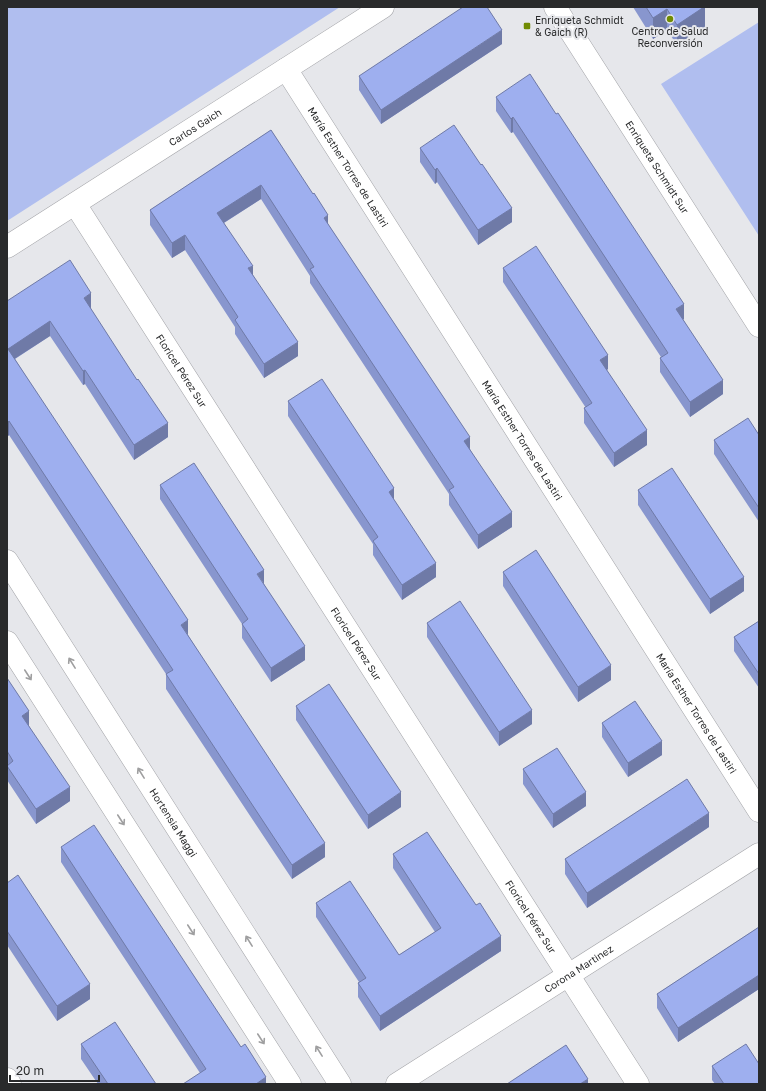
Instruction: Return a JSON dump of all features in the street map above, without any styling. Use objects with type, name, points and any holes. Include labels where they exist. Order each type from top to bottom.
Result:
[{"type":"street","name":"Carlos Gaich","points":[[7,247],[383,7]]},
{"type":"street","name":"Enriqueta Schmidt Sur","points":[[555,7],[756,315]]},
{"type":"street","name":"María Esther Torres de Lastiri","points":[[286,69],[759,811]]},
{"type":"street","name":"Floricel Pérez Sur","points":[[75,204],[638,1084]]},
{"type":"street","name":"Hortensia Maggi","points":[[7,561],[340,1084]]},
{"type":"street","points":[[7,642],[290,1084]]},
{"type":"street","name":"Corona Martinez","points":[[397,1084],[759,854]]},
{"type":"street","points":[[7,1079],[10,1084]]},
{"type":"shaded area","points":[[7,7],[340,7],[7,221]]},
{"type":"shaded area","points":[[759,22],[759,236],[661,84]]},
{"type":"building","points":[[463,7],[487,7],[502,30],[381,110],[359,76]]},
{"type":"building","points":[[646,7],[704,7],[677,25],[667,9],[653,18]]},
{"type":"building","points":[[530,74],[556,114],[558,113],[684,304],[676,309],[723,380],[690,402],[660,358],[668,353],[513,117],[511,119],[496,97]]},
{"type":"building","points":[[454,125],[512,208],[478,230],[437,168],[435,170],[420,148]]},
{"type":"building","points":[[271,130],[328,215],[324,218],[470,437],[464,441],[512,512],[478,535],[449,490],[454,487],[310,269],[314,267],[261,185],[217,213],[253,266],[248,268],[298,342],[264,364],[235,320],[238,317],[185,235],[172,243],[150,210]]},
{"type":"building","points":[[536,246],[608,355],[600,360],[647,430],[614,453],[584,408],[592,403],[503,268]]},
{"type":"building","points":[[70,260],[91,293],[84,298],[137,380],[138,379],[168,423],[134,445],[85,370],[83,371],[50,321],[8,349],[188,620],[181,625],[325,843],[292,865],[166,674],[173,670],[9,421],[7,421],[7,301]]},
{"type":"building","points":[[322,379],[394,488],[389,492],[436,563],[402,585],[373,541],[378,537],[288,401]]},
{"type":"building","points":[[748,418],[759,435],[759,508],[714,440]]},
{"type":"building","points":[[194,463],[264,570],[257,574],[305,646],[271,668],[242,624],[248,619],[160,485]]},
{"type":"building","points":[[672,468],[744,577],[710,599],[638,490]]},
{"type":"building","points":[[536,550],[611,665],[578,687],[503,572]]},
{"type":"building","points":[[460,601],[532,710],[499,732],[427,623]]},
{"type":"building","points":[[759,621],[759,674],[734,637]]},
{"type":"building","points":[[7,678],[29,711],[22,716],[70,787],[36,809],[7,766],[13,761],[7,751]]},
{"type":"building","points":[[329,684],[401,792],[368,815],[296,706]]},
{"type":"building","points":[[635,701],[662,741],[628,763],[602,723]]},
{"type":"building","points":[[557,748],[586,792],[553,814],[523,769]]},
{"type":"building","points":[[687,779],[709,813],[587,893],[565,859]]},
{"type":"building","points":[[94,825],[241,1047],[245,1044],[266,1077],[256,1084],[183,1084],[206,1069],[61,847]]},
{"type":"building","points":[[427,832],[476,905],[480,903],[501,936],[380,1016],[358,983],[366,978],[316,903],[350,881],[399,955],[441,928],[393,854]]},
{"type":"building","points":[[18,875],[90,984],[57,1006],[7,931],[7,883]]},
{"type":"building","points":[[759,927],[759,975],[678,1028],[657,994]]},
{"type":"building","points":[[115,1022],[156,1084],[108,1084],[81,1044]]},
{"type":"building","points":[[746,1044],[759,1064],[759,1084],[724,1084],[712,1066]]},
{"type":"building","points":[[566,1045],[588,1079],[580,1084],[507,1084]]},
{"type":"place","name":"Centro de Salud Reconversión","points":[[670,19]]},
{"type":"place","name":"Enriqueta Schmidt & Gaich (R)","points":[[527,26]]}]
